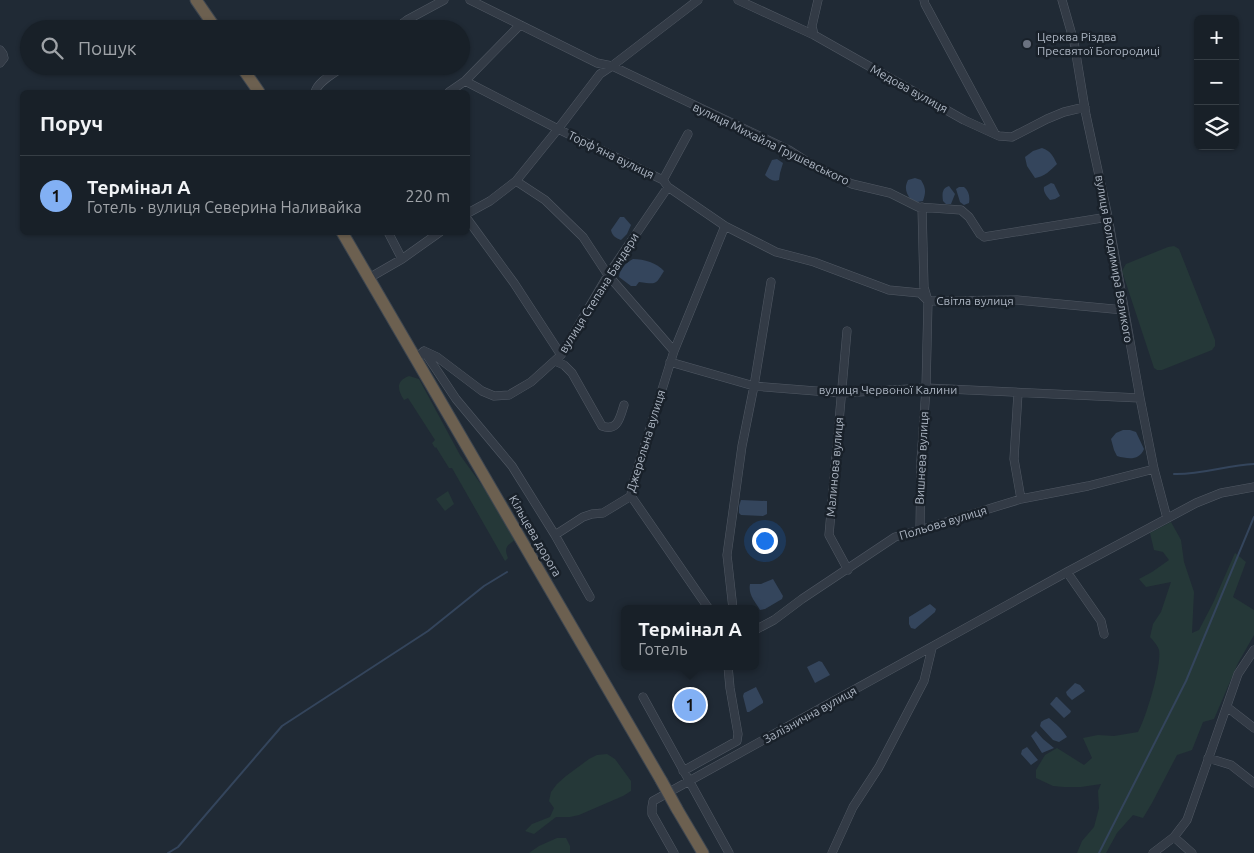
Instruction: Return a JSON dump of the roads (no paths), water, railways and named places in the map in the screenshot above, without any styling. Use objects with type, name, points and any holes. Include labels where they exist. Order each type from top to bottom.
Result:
[{"type":"highway","points":[[196,0],[210,20]]},
{"type":"highway","points":[[247,75],[258,90]]},
{"type":"highway","name":"Кільцева дорога","points":[[344,235],[369,278],[420,355],[703,853]]},
{"type":"street","points":[[407,20],[444,0]]},
{"type":"street","name":"вулиця Михайла Грушевського","points":[[470,0],[597,63],[612,66],[789,150],[814,166],[852,184],[890,193],[918,207],[961,210],[969,217],[984,237],[1108,217]]},
{"type":"street","points":[[470,212],[490,201],[516,181],[600,74],[698,0]]},
{"type":"street","name":"Медова вулиця","points":[[738,0],[814,35],[964,120],[999,136],[1012,137],[1064,112],[1085,106]]},
{"type":"street","points":[[814,35],[812,26],[818,0]]},
{"type":"street","name":"вулиця Володимира Великого","points":[[1062,0],[1074,42],[1108,217],[1140,398],[1154,469],[1167,518]]},
{"type":"street","points":[[922,1],[995,134]]},
{"type":"street","points":[[452,90],[465,81],[520,25]]},
{"type":"street","points":[[0,50],[4,58],[0,63]]},
{"type":"street","points":[[315,90],[332,75]]},
{"type":"street","name":"Торф'яна вулиця","points":[[465,81],[663,180],[668,187],[725,226],[776,252]]},
{"type":"street","points":[[663,180],[688,134]]},
{"type":"street","points":[[516,181],[544,200],[583,237],[608,275],[674,351]]},
{"type":"street","name":"вулиця Степана Бандери","points":[[420,355],[437,357],[482,391],[494,396],[508,395],[531,382],[561,355],[608,275],[668,187]]},
{"type":"street","name":"Вишнева вулиця","points":[[920,530],[928,301],[924,287],[922,207]]},
{"type":"street","points":[[470,216],[561,355]]},
{"type":"street","name":"Джерельна вулиця","points":[[555,535],[583,517],[603,513],[631,496],[632,486],[670,362],[725,226]]},
{"type":"street","points":[[390,235],[402,259]]},
{"type":"street","points":[[369,278],[402,259],[436,235]]},
{"type":"street","name":"Світла вулиця","points":[[776,252],[814,262],[889,290],[920,293],[928,301],[1017,300],[1124,310]]},
{"type":"street","points":[[733,605],[727,555],[742,446],[771,282]]},
{"type":"street","name":"Малинова вулиця","points":[[847,331],[829,534],[848,570]]},
{"type":"street","points":[[420,355],[512,466],[555,535],[590,597]]},
{"type":"street","points":[[555,361],[564,365],[572,373],[602,426],[605,428],[612,428],[616,425],[624,405]]},
{"type":"street","name":"вулиця Червоної Калини","points":[[670,362],[754,386],[841,393],[926,388],[1140,398]]},
{"type":"street","points":[[1018,393],[1014,459],[1021,499]]},
{"type":"street","name":"Польова вулиця","points":[[759,628],[774,620],[896,537],[1021,499],[1088,486],[1154,469]]},
{"type":"street","name":"Залізнична вулиця","points":[[674,853],[652,814],[653,801],[1167,518],[1221,493],[1254,488]]},
{"type":"street","points":[[631,496],[706,605]]},
{"type":"street","points":[[1068,572],[1101,621],[1104,634]]},
{"type":"street","points":[[832,853],[853,807],[879,767],[924,681],[932,648]]},
{"type":"street","points":[[1153,853],[1174,837],[1187,820],[1238,674],[1251,660],[1254,650]]},
{"type":"street","points":[[683,771],[737,740],[738,734],[728,670]]},
{"type":"street","points":[[643,697],[729,853]]},
{"type":"street","points":[[1227,707],[1254,728]]},
{"type":"street","points":[[1208,758],[1231,765],[1254,783]]},
{"type":"street","points":[[1174,837],[1192,853]]},
{"type":"water","points":[[1042,148],[1050,152],[1057,164],[1044,175],[1035,178],[1027,166],[1025,157],[1033,151]]},
{"type":"water","points":[[777,159],[783,163],[779,180],[775,181],[765,175],[772,160]]},
{"type":"water","points":[[915,178],[921,180],[924,185],[923,201],[911,200],[907,193],[906,186],[908,180]]},
{"type":"water","points":[[1051,183],[1054,184],[1060,196],[1050,200],[1044,187]]},
{"type":"water","points":[[949,186],[955,194],[951,204],[946,204],[943,201],[943,194],[945,188]]},
{"type":"water","points":[[964,187],[967,190],[969,203],[964,205],[960,202],[956,189]]},
{"type":"water","points":[[620,217],[624,217],[631,225],[627,234],[621,240],[614,237],[611,230]]},
{"type":"water","points":[[633,259],[650,262],[664,271],[657,282],[639,282],[636,286],[631,286],[619,277],[624,266]]},
{"type":"water","points":[[1123,430],[1136,432],[1144,449],[1139,456],[1129,458],[1117,456],[1111,439],[1116,433]]},
{"type":"water","points":[[741,500],[767,501],[767,514],[763,516],[741,515],[739,513],[739,506]]},
{"type":"water","points":[[773,579],[783,596],[782,599],[760,610],[759,605],[757,605],[751,595],[750,584],[761,584]]},
{"type":"water","points":[[930,604],[936,609],[935,612],[915,629],[911,628],[909,617]]},
{"type":"water","points":[[819,661],[822,662],[830,675],[815,683],[807,667]]},
{"type":"water","points":[[1075,683],[1080,685],[1085,691],[1072,700],[1066,692]]},
{"type":"water","points":[[756,687],[763,703],[747,712],[744,693]]},
{"type":"water","points":[[1056,697],[1071,711],[1064,718],[1050,704]]},
{"type":"water","points":[[1049,718],[1067,737],[1059,742],[1053,740],[1040,726],[1041,722]]},
{"type":"water","points":[[1036,731],[1054,748],[1042,753],[1031,736]]},
{"type":"water","points":[[1027,747],[1038,760],[1031,765],[1021,754],[1022,750]]},
{"type":"waterway","points":[[1174,474],[1254,464]]},
{"type":"waterway","points":[[1099,853],[1186,681],[1254,517]]},
{"type":"waterway","points":[[168,853],[178,847],[282,726],[428,631],[484,586],[507,572]]},
{"type":"place","name":"Церква Різдва Пресвятої Богородиці","points":[[1027,44]]},
{"type":"place","name":"Термінал А","points":[[690,705]]}]
